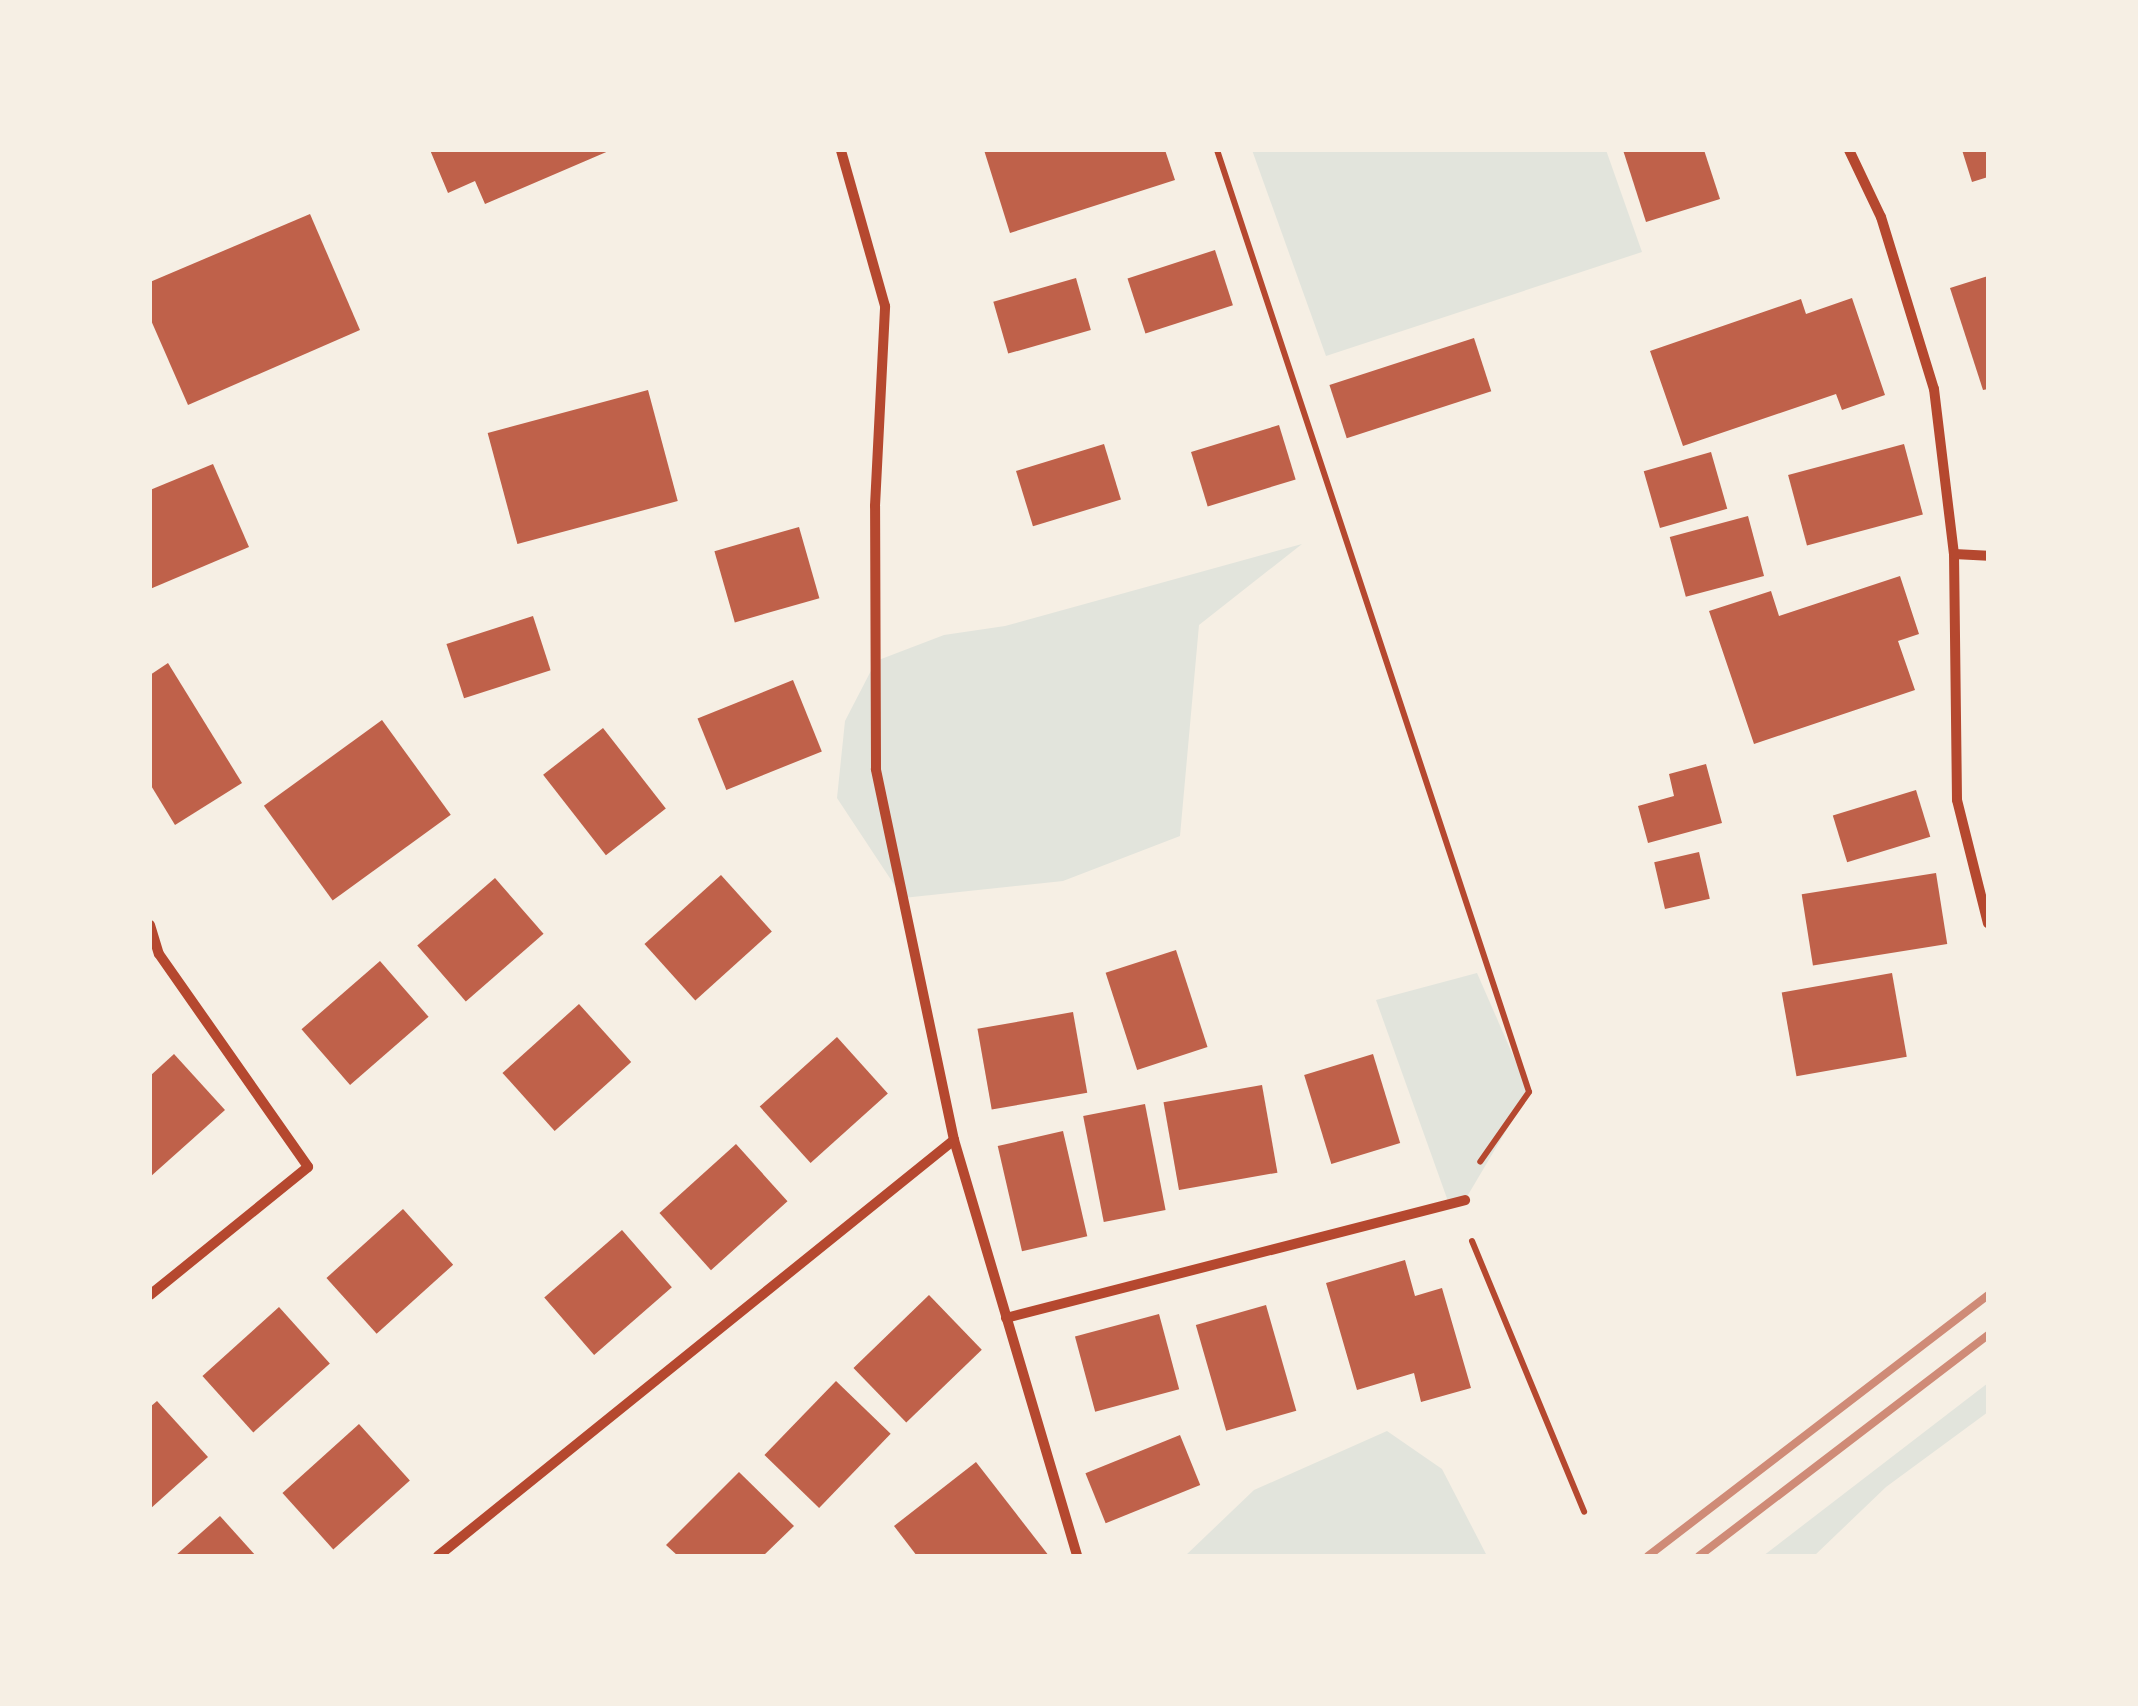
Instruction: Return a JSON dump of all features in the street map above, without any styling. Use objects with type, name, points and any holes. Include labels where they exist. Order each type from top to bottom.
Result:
[{"type":"street","points":[[841,150],[885,306],[874,506],[876,769],[954,1140],[1076,1556]]},
{"type":"street","points":[[1850,150],[1881,217],[1934,389],[1954,554],[1957,800],[1988,923]]},
{"type":"street","points":[[1954,554],[1988,556]]},
{"type":"street","points":[[150,925],[160,954],[308,1167],[150,1295]]},
{"type":"street","points":[[438,1556],[954,1140]]},
{"type":"street","points":[[1006,1318],[1465,1200]]},
{"type":"path","points":[[1217,150],[1529,1092],[1485,1150],[1465,1200],[1474,1255],[1584,1512]]},
{"type":"shaded area","points":[[1252,150],[1606,150],[1642,252],[1326,356]]},
{"type":"shaded area","points":[[1302,544],[1199,625],[1180,836],[1063,881],[903,898],[837,798],[845,721],[876,661],[944,635],[1005,626]]},
{"type":"shaded area","points":[[1477,973],[1529,1092],[1465,1200],[1449,1204],[1376,1000]]},
{"type":"shaded area","points":[[1988,1383],[1988,1412],[1886,1487],[1814,1556],[1763,1556]]},
{"type":"shaded area","points":[[1387,1431],[1442,1469],[1487,1556],[1185,1556],[1254,1490]]},
{"type":"building","points":[[430,150],[611,150],[485,204],[475,181],[448,193]]},
{"type":"building","points":[[984,150],[1165,150],[1175,180],[1010,233]]},
{"type":"building","points":[[1623,150],[1704,150],[1720,199],[1646,222]]},
{"type":"building","points":[[1962,150],[1988,150],[1988,177],[1972,182]]},
{"type":"building","points":[[310,214],[360,330],[188,405],[150,318],[150,282]]},
{"type":"building","points":[[1215,250],[1233,305],[1145,334],[1128,278]]},
{"type":"building","points":[[1988,276],[1988,389],[1983,390],[1950,288]]},
{"type":"building","points":[[1076,278],[1091,330],[1008,354],[993,302]]},
{"type":"building","points":[[1852,298],[1885,395],[1842,410],[1836,394],[1683,446],[1650,351],[1801,299],[1806,314]]},
{"type":"building","points":[[1474,338],[1491,391],[1347,438],[1329,385]]},
{"type":"building","points":[[648,390],[678,501],[517,544],[488,433]]},
{"type":"building","points":[[1279,425],[1296,480],[1208,506],[1191,452]]},
{"type":"building","points":[[1104,444],[1121,499],[1033,526],[1016,471]]},
{"type":"building","points":[[1904,444],[1923,515],[1807,546],[1788,475]]},
{"type":"building","points":[[1711,452],[1727,509],[1660,528],[1644,471]]},
{"type":"building","points":[[213,464],[249,547],[150,589],[150,490]]},
{"type":"building","points":[[1748,516],[1764,576],[1686,597],[1670,537]]},
{"type":"building","points":[[799,527],[819,598],[735,622],[714,551]]},
{"type":"building","points":[[1900,576],[1919,634],[1898,641],[1915,690],[1754,744],[1709,611],[1771,591],[1779,616]]},
{"type":"building","points":[[533,616],[551,670],[464,698],[446,644]]},
{"type":"building","points":[[168,663],[242,783],[175,825],[150,784],[150,675]]},
{"type":"building","points":[[793,680],[822,751],[726,790],[698,719]]},
{"type":"building","points":[[382,720],[451,815],[333,900],[264,806]]},
{"type":"building","points":[[603,728],[666,808],[606,855],[543,775]]},
{"type":"building","points":[[1706,764],[1722,823],[1648,843],[1638,806],[1674,796],[1669,774]]},
{"type":"building","points":[[1916,790],[1930,837],[1847,862],[1833,815]]},
{"type":"building","points":[[1699,852],[1710,899],[1665,909],[1654,862]]},
{"type":"building","points":[[1936,873],[1947,944],[1813,965],[1802,894]]},
{"type":"building","points":[[721,875],[772,931],[695,1000],[644,944]]},
{"type":"building","points":[[495,878],[544,934],[466,1001],[417,946]]},
{"type":"building","points":[[1176,950],[1208,1047],[1137,1070],[1106,973]]},
{"type":"building","points":[[380,961],[429,1017],[350,1085],[302,1029]]},
{"type":"building","points":[[1892,973],[1907,1057],[1796,1076],[1782,992]]},
{"type":"building","points":[[579,1004],[631,1062],[555,1131],[502,1073]]},
{"type":"building","points":[[1073,1012],[1087,1093],[992,1110],[977,1029]]},
{"type":"building","points":[[837,1037],[888,1093],[811,1163],[760,1107]]},
{"type":"building","points":[[174,1054],[225,1110],[150,1177],[150,1076]]},
{"type":"building","points":[[1373,1054],[1400,1143],[1331,1164],[1304,1075]]},
{"type":"building","points":[[1262,1085],[1277,1173],[1179,1190],[1164,1102]]},
{"type":"building","points":[[1145,1104],[1166,1210],[1104,1222],[1083,1116]]},
{"type":"building","points":[[1063,1131],[1087,1236],[1022,1251],[998,1146]]},
{"type":"building","points":[[736,1144],[788,1201],[711,1270],[659,1213]]},
{"type":"building","points":[[403,1209],[453,1265],[377,1334],[326,1278]]},
{"type":"building","points":[[622,1230],[672,1287],[594,1355],[544,1298]]},
{"type":"building","points":[[1405,1260],[1415,1296],[1442,1288],[1471,1388],[1421,1402],[1414,1373],[1357,1390],[1326,1283]]},
{"type":"building","points":[[929,1295],[982,1350],[906,1423],[853,1368]]},
{"type":"building","points":[[1266,1305],[1296,1411],[1226,1431],[1196,1325]]},
{"type":"building","points":[[279,1307],[330,1363],[253,1432],[202,1376]]},
{"type":"building","points":[[1159,1314],[1179,1389],[1095,1412],[1075,1337]]},
{"type":"building","points":[[836,1381],[891,1434],[819,1508],[764,1455]]},
{"type":"building","points":[[157,1401],[208,1457],[150,1509],[150,1407]]},
{"type":"building","points":[[359,1424],[410,1480],[333,1549],[282,1493]]},
{"type":"building","points":[[1180,1435],[1200,1485],[1106,1523],[1085,1473]]},
{"type":"building","points":[[976,1462],[1049,1556],[917,1556],[894,1526]]},
{"type":"building","points":[[739,1472],[794,1526],[763,1556],[678,1556],[666,1545]]},
{"type":"building","points":[[220,1516],[256,1556],[175,1556]]},
{"type":"railway","points":[[1648,1556],[1988,1295]]},
{"type":"railway","points":[[1699,1556],[1988,1335]]}]
